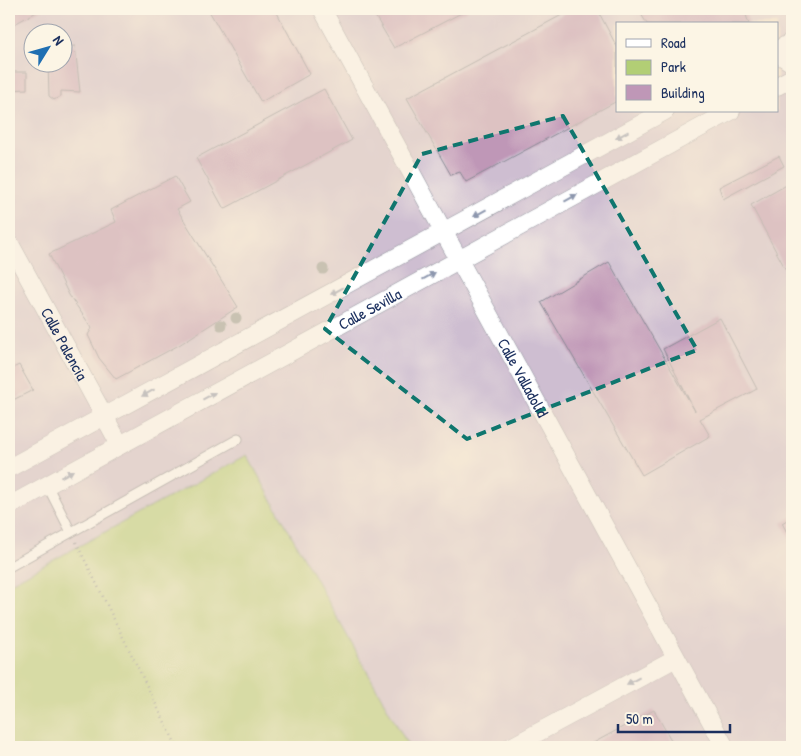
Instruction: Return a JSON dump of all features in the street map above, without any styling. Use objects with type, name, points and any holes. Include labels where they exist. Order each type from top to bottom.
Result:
[{"type":"street","name":"Calle Valladolid","points":[[322,9],[725,747]]},
{"type":"street","points":[[778,50],[792,42]]},
{"type":"street","points":[[778,52],[792,63]]},
{"type":"street","points":[[778,85],[792,77]]},
{"type":"street","name":"Calle Sevilla","points":[[9,468],[444,233],[663,112]]},
{"type":"street","name":"Calle Sevilla","points":[[9,506],[729,112]]},
{"type":"street","name":"Calle Palencia","points":[[9,242],[120,445]]},
{"type":"street","points":[[511,747],[676,658]]},
{"type":"lane","points":[[9,567],[238,440]]},
{"type":"lane","points":[[47,485],[72,532]]},
{"type":"path","points":[[72,532],[177,747]]},
{"type":"highlighted area","points":[[563,116],[697,350],[467,439],[325,329],[422,154]]},
{"type":"shaded area","points":[[9,9],[792,9],[792,747],[9,747]]},
{"type":"green space","points":[[247,455],[409,747],[9,747],[9,584]]},
{"type":"building","points":[[9,9],[42,9],[9,27]]},
{"type":"building","points":[[208,9],[275,9],[310,74],[261,102]]},
{"type":"building","points":[[371,9],[469,9],[394,48]]},
{"type":"building","points":[[573,9],[597,9],[616,45],[616,102],[466,182],[460,172],[451,175],[407,98]]},
{"type":"building","points":[[638,9],[744,9],[748,22],[646,22]]},
{"type":"building","points":[[72,46],[75,46],[80,92],[61,91],[61,96],[54,100],[49,96],[48,72],[72,72]]},
{"type":"building","points":[[9,72],[27,72],[27,89],[9,90]]},
{"type":"building","points":[[324,89],[352,140],[224,209],[196,158]]},
{"type":"building","points":[[779,156],[784,166],[723,199],[719,187]]},
{"type":"building","points":[[175,176],[190,202],[177,209],[238,307],[179,345],[116,379],[99,358],[88,335],[92,328],[69,295],[49,254],[116,222],[111,210]]},
{"type":"building","points":[[792,182],[792,281],[751,205]]},
{"type":"building","points":[[609,262],[695,411],[663,349],[720,318],[757,389],[700,419],[710,436],[642,475],[541,302]]},
{"type":"building","points":[[19,365],[33,390],[9,402],[9,370]]},
{"type":"building","points":[[792,517],[792,542],[782,523]]},
{"type":"building","points":[[654,710],[675,747],[586,747]]}]
